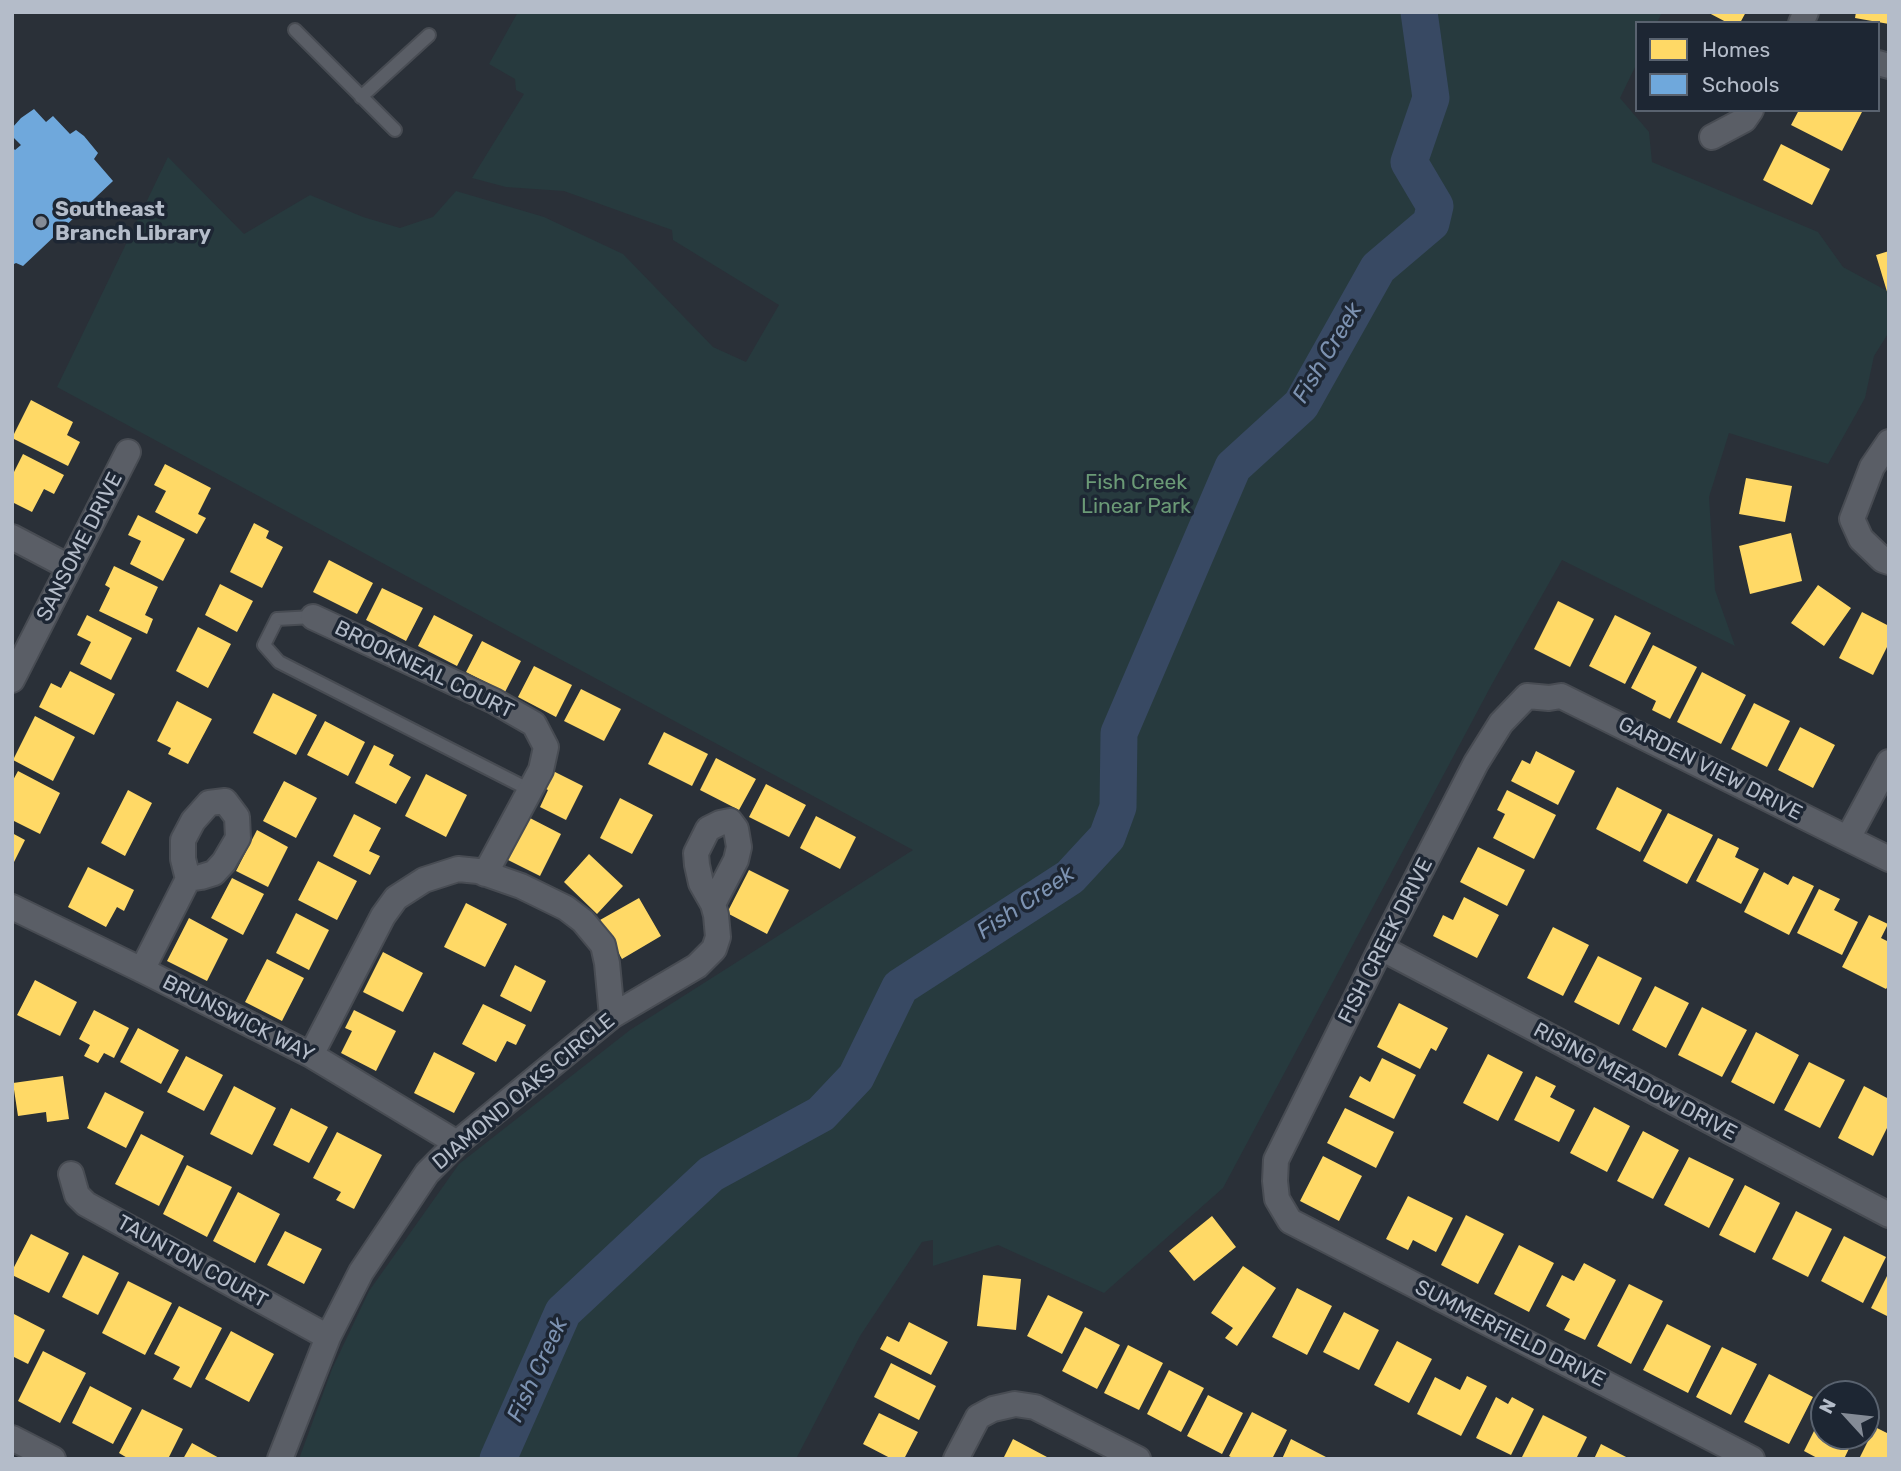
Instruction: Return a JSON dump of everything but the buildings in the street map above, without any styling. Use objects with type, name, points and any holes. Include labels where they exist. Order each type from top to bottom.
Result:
[{"type":"street","points":[[1712,137],[1744,120],[1750,112]]},
{"type":"street","points":[[1889,442],[1872,467],[1852,519],[1861,539],[1889,562]]},
{"type":"street","name":"SANSOME DRIVE","points":[[12,680],[128,452]]},
{"type":"street","points":[[12,537],[69,567]]},
{"type":"street","name":"BROOKNEAL COURT","points":[[313,617],[494,701],[534,724],[546,747],[541,770],[485,874]]},
{"type":"street","name":"GARDEN VIEW DRIVE","points":[[1527,696],[1561,696],[1889,859]]},
{"type":"street","name":"FISH CREEK DRIVE","points":[[1277,1199],[1276,1160],[1381,948],[1476,763],[1501,723],[1527,696]]},
{"type":"street","points":[[1847,838],[1889,762]]},
{"type":"street","points":[[311,1055],[383,916],[396,898],[424,880],[458,869],[478,871],[521,886],[566,908],[583,921],[603,945],[612,1016]]},
{"type":"street","points":[[142,970],[188,879]]},
{"type":"street","name":"DIAMOND OAKS CIRCLE","points":[[280,1459],[328,1337],[369,1261],[427,1174],[457,1143],[612,1016],[698,966],[713,949],[718,937],[713,904]]},
{"type":"street","name":"BRUNSWICK WAY","points":[[12,907],[311,1055],[457,1143]]},
{"type":"street","name":"RISING MEADOW DRIVE","points":[[1381,948],[1889,1215]]},
{"type":"street","name":"TAUNTON COURT","points":[[71,1174],[77,1195],[86,1204],[328,1337]]},
{"type":"street","name":"SUMMERFIELD DRIVE","points":[[1277,1199],[1290,1221],[1752,1459]]},
{"type":"street","points":[[956,1459],[978,1417],[993,1409],[1015,1404],[1035,1407],[1138,1459]]},
{"type":"street","points":[[12,1438],[53,1459]]},
{"type":"lane","points":[[295,30],[395,130]]},
{"type":"lane","points":[[361,97],[429,34]]},
{"type":"lane","points":[[313,617],[277,619],[264,645],[279,662],[530,790]]},
{"type":"green space","name":"Fish Creek Linear Park","points":[[518,12],[1662,12],[1658,21],[1635,21],[1635,67],[1620,98],[1649,132],[1652,162],[1818,232],[1843,267],[1889,292],[1889,332],[1874,356],[1865,398],[1828,464],[1729,433],[1709,497],[1715,590],[1735,646],[1562,560],[1492,684],[1223,1188],[1104,1293],[998,1245],[933,1266],[933,1240],[922,1242],[860,1336],[796,1459],[299,1459],[332,1369],[369,1291],[459,1164],[630,1030],[913,850],[57,387],[168,157],[244,234],[310,195],[363,217],[400,228],[433,217],[456,191],[544,217],[623,254],[713,347],[746,362],[779,305],[673,240],[672,230],[564,191],[506,187],[472,178],[524,94],[516,90],[515,79],[489,64]]},
{"type":"waterway","name":"Fish Creek","points":[[498,1459],[563,1312],[711,1174],[821,1114],[856,1077],[900,987],[1070,877],[1107,837],[1118,807],[1119,733],[1233,467],[1301,405],[1378,268],[1431,223],[1435,206],[1409,162],[1431,98],[1419,12]]},
{"type":"place","name":"Southeast Branch Library","points":[[41,222]]}]
